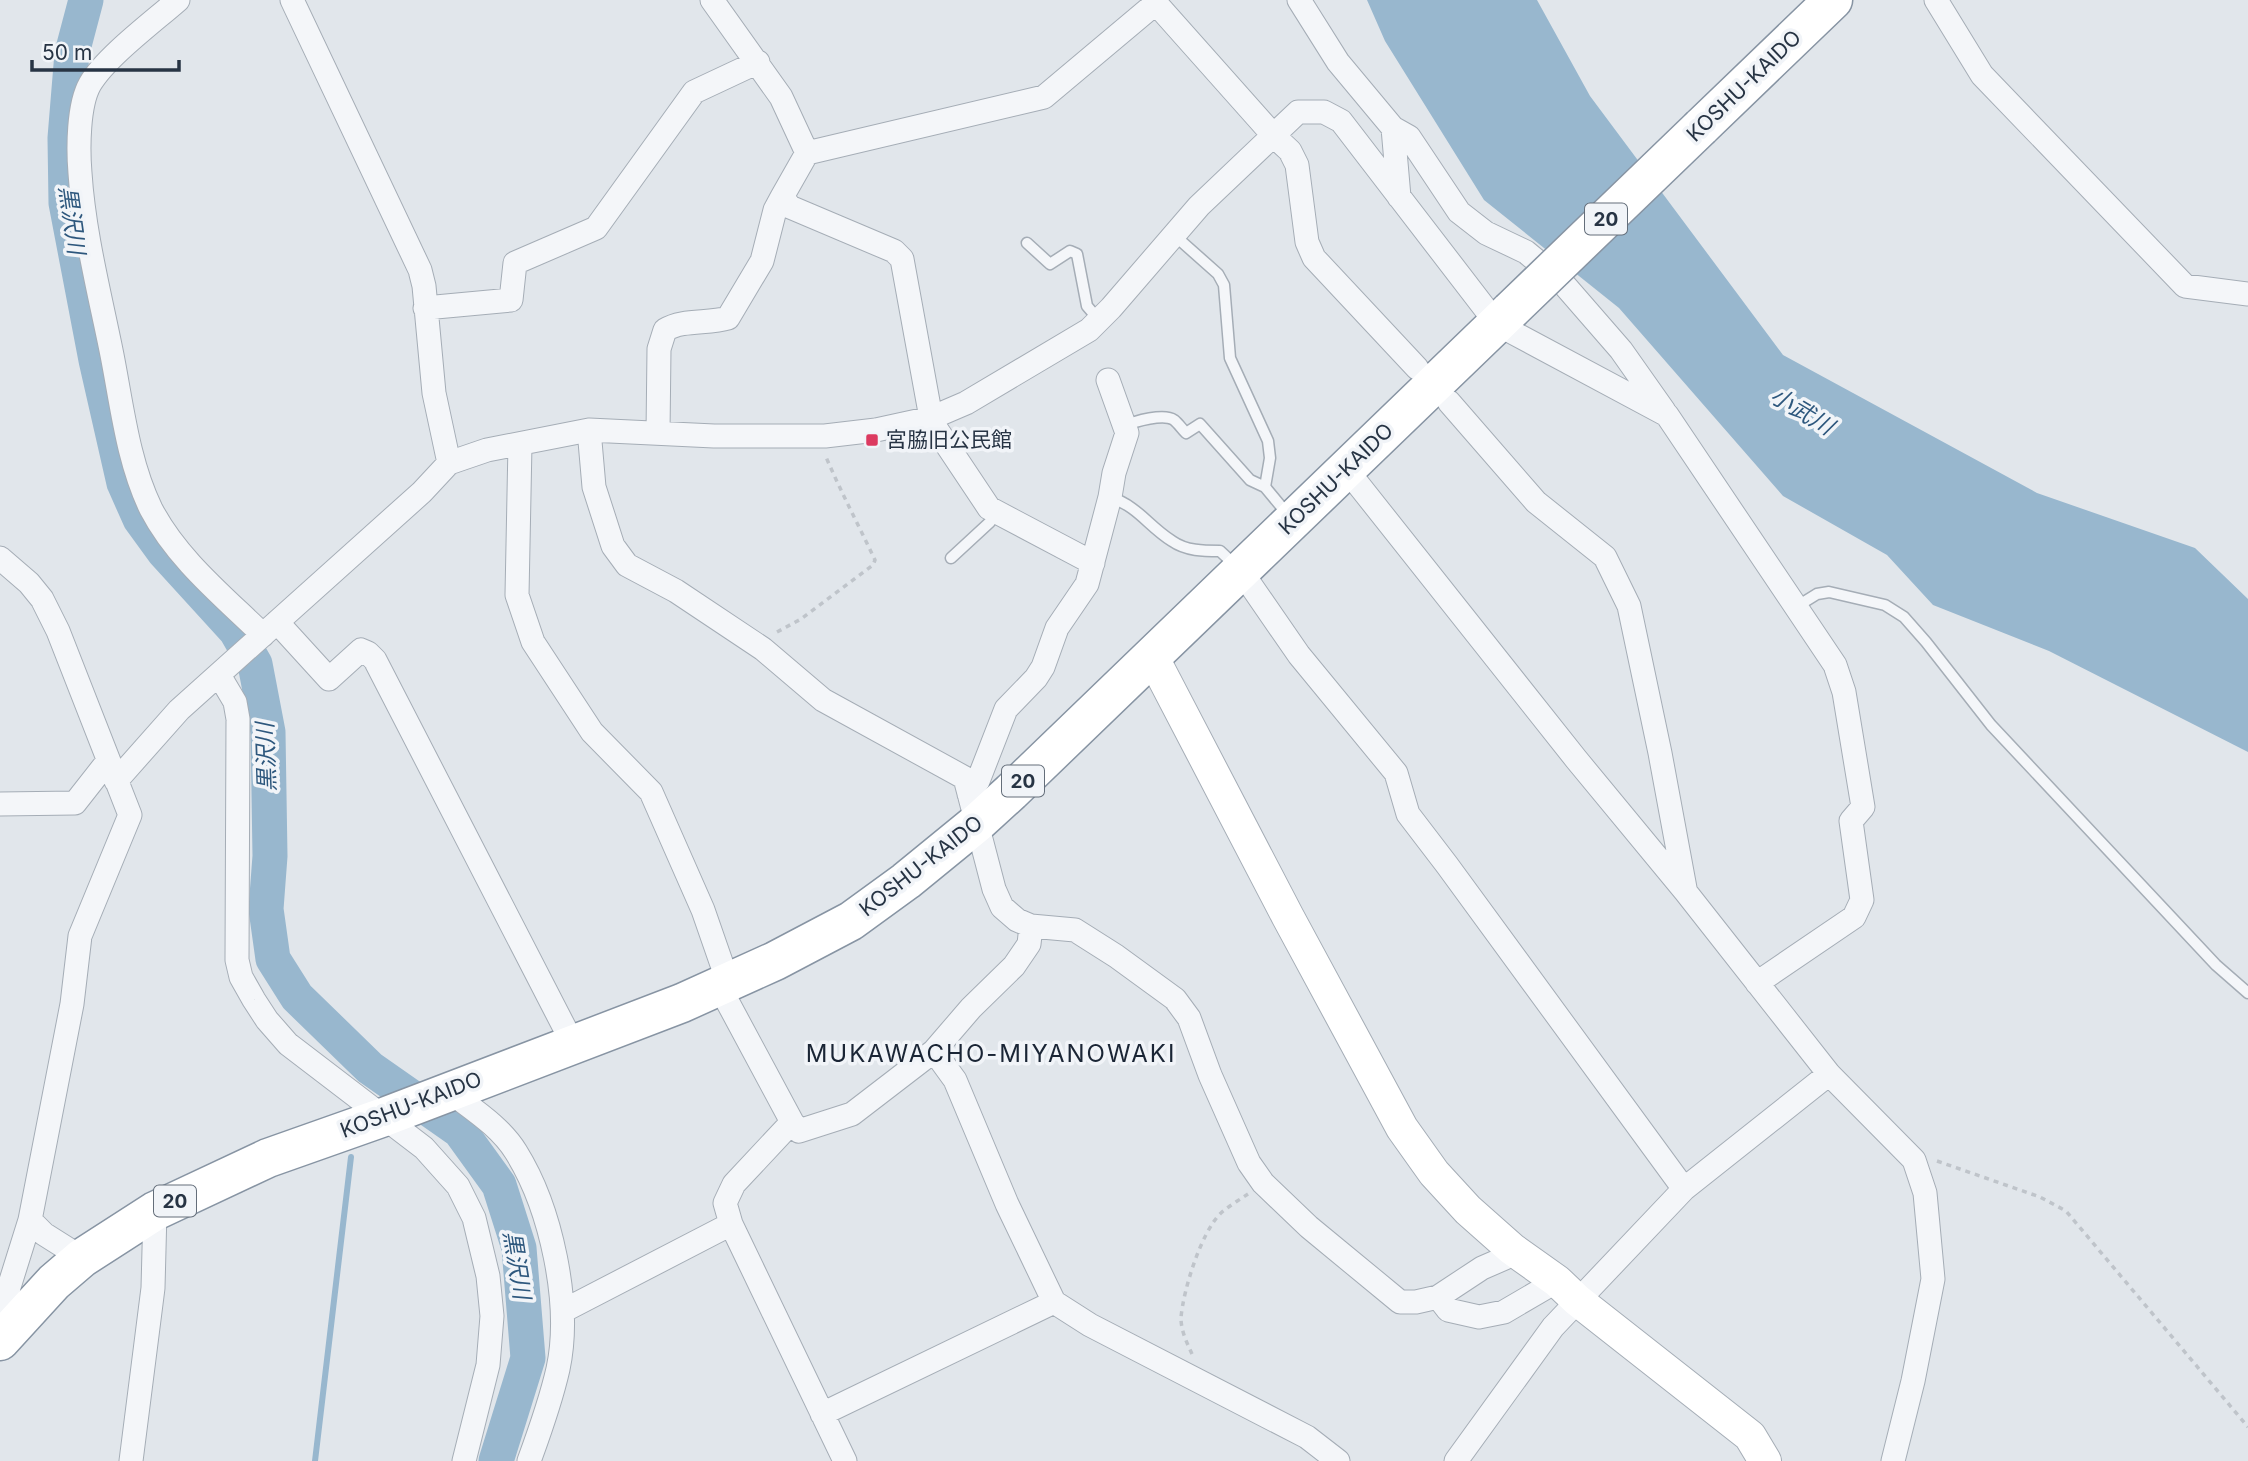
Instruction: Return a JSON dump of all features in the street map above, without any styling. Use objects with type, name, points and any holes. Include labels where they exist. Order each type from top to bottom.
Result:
[{"type":"highway","name":"KOSHU-KAIDO","points":[[0,1340],[54,1282],[82,1258],[155,1211],[268,1158],[384,1117],[682,1003],[775,961],[851,921],[906,881],[973,809],[1152,656],[1833,0]]},
{"type":"street","points":[[178,0],[114,57],[90,84],[85,97],[81,126],[80,171],[84,209],[121,404],[136,471],[144,493],[163,530],[175,546],[197,571],[264,634],[329,678],[361,650],[375,660],[573,1044]]},
{"type":"street","points":[[292,0],[413,252],[424,286],[434,393],[449,463]]},
{"type":"street","points":[[712,0],[781,97],[807,153]]},
{"type":"street","points":[[1298,0],[1338,62],[1392,128],[1409,137],[1459,212],[1486,233],[1525,252],[1561,281],[1621,350],[1835,665],[1844,692],[1863,807],[1851,821],[1862,900],[1854,918],[1757,983]]},
{"type":"street","points":[[1936,0],[1982,75],[2185,286],[2248,294]]},
{"type":"street","points":[[658,433],[659,349],[665,330],[674,324],[714,322],[728,318],[762,261],[775,210],[807,153],[1044,97],[1154,2],[1290,151],[1297,165],[1307,242],[1314,258],[1417,368]]},
{"type":"street","points":[[425,308],[511,300],[515,263],[596,228],[694,92],[758,62]]},
{"type":"street","points":[[0,804],[75,803],[422,492],[449,463],[486,450],[589,430],[825,436],[876,430],[931,418],[967,403],[1089,330],[1199,205],[1298,112],[1325,113],[1341,121],[1399,197],[1503,318],[1667,415]]},
{"type":"street","points":[[1392,128],[1399,197]]},
{"type":"street","points":[[782,197],[790,207],[894,251],[902,259],[931,418],[983,500],[996,513],[1093,563]]},
{"type":"street","points":[[973,809],[978,781],[1006,709],[1036,678],[1043,667],[1057,628],[1087,584],[1110,498],[1114,472],[1127,433],[1108,380]]},
{"type":"street","points":[[1449,402],[1536,502],[1605,557],[1629,606],[1685,891]]},
{"type":"street","points":[[589,430],[594,487],[612,547],[626,565],[676,591],[759,646],[823,700],[965,778],[994,889],[1002,907],[1017,920],[1031,926],[1075,930],[1175,999],[1189,1018],[1210,1075],[1249,1163],[1263,1183],[1309,1227],[1400,1302],[1438,1297],[1482,1268],[1505,1258],[1512,1249]]},
{"type":"street","points":[[520,444],[517,595],[533,642],[592,732],[651,792],[703,910],[723,984],[799,1131],[852,1114],[934,1051],[971,1008],[1014,966],[1029,944],[1031,926]]},
{"type":"street","points":[[1346,469],[1829,1074],[1914,1160],[1925,1193],[1933,1279],[1913,1381],[1893,1461]]},
{"type":"street","points":[[0,558],[29,583],[42,599],[58,631],[130,815],[80,936],[72,1004],[30,1220],[5,1286],[0,1340]]},
{"type":"street","points":[[1241,571],[1299,655],[1396,773],[1408,814],[1684,1189]]},
{"type":"street","points":[[1152,656],[1402,1128],[1434,1173],[1468,1210],[1512,1249],[1750,1436],[1765,1461]]},
{"type":"street","points":[[221,672],[231,692],[238,719],[237,960],[241,977],[267,1020],[288,1044],[424,1148],[458,1186],[474,1218],[488,1276],[492,1316],[488,1365],[464,1461]]},
{"type":"street","points":[[934,1051],[955,1080],[1007,1204],[1054,1302],[1090,1325],[1307,1437],[1338,1461]]},
{"type":"street","points":[[1456,1461],[1514,1380],[1567,1291],[1684,1189],[1829,1074]]},
{"type":"street","points":[[449,1091],[493,1125],[516,1151],[542,1204],[552,1240],[563,1311],[558,1367],[529,1461]]},
{"type":"street","points":[[792,1122],[734,1184],[725,1203],[731,1224],[845,1461]]},
{"type":"street","points":[[131,1461],[153,1289],[155,1211]]},
{"type":"street","points":[[30,1220],[44,1234],[82,1258]]},
{"type":"street","points":[[563,1311],[731,1224]]},
{"type":"street","points":[[1438,1297],[1448,1310],[1479,1317],[1504,1312],[1567,1291]]},
{"type":"street","points":[[822,1414],[1054,1302]]},
{"type":"lane","points":[[1173,233],[1218,274],[1224,285],[1230,358],[1268,441],[1270,458],[1265,488]]},
{"type":"lane","points":[[1027,243],[1050,264],[1070,251],[1077,254],[1087,306],[1099,320]]},
{"type":"lane","points":[[1125,426],[1165,417],[1173,419],[1186,433],[1200,424],[1250,480],[1265,488],[1293,521]]},
{"type":"lane","points":[[1110,498],[1127,503],[1174,543],[1198,551],[1220,551],[1241,571]]},
{"type":"lane","points":[[951,558],[990,522],[996,513]]},
{"type":"lane","points":[[1796,607],[1817,594],[1829,592],[1885,605],[1904,617],[1991,725],[2216,965],[2248,993]]},
{"type":"path","points":[[759,646],[766,638],[811,611],[875,561],[835,478],[826,455],[825,436]]},
{"type":"path","points":[[1914,1160],[1930,1159],[2040,1197],[2066,1211],[2248,1427]]},
{"type":"path","points":[[1195,1379],[1198,1367],[1185,1338],[1181,1320],[1200,1245],[1222,1212],[1263,1183]]},
{"type":"water","name":"小武川","points":[[1367,0],[1537,0],[1590,96],[1783,355],[2037,493],[2195,548],[2248,599],[2248,752],[2049,651],[1933,605],[1887,555],[1783,496],[1619,308],[1484,200],[1385,41]]},
{"type":"waterway","name":"黒沢川","points":[[86,0],[72,53],[65,138],[66,203],[96,360],[124,483],[140,519],[164,552],[236,631],[255,664],[268,732],[270,856],[266,909],[273,959],[297,997],[370,1068],[460,1131],[499,1185],[519,1248],[528,1358],[496,1461]]},
{"type":"waterway","points":[[368,1082],[370,1068]]},
{"type":"waterway","points":[[315,1461],[351,1157]]},
{"type":"place","name":"宮脇旧公民館","points":[[872,440]]},
{"type":"district","name":"MUKAWACHO-MIYANOWAKI","points":[[991,1054]]}]
